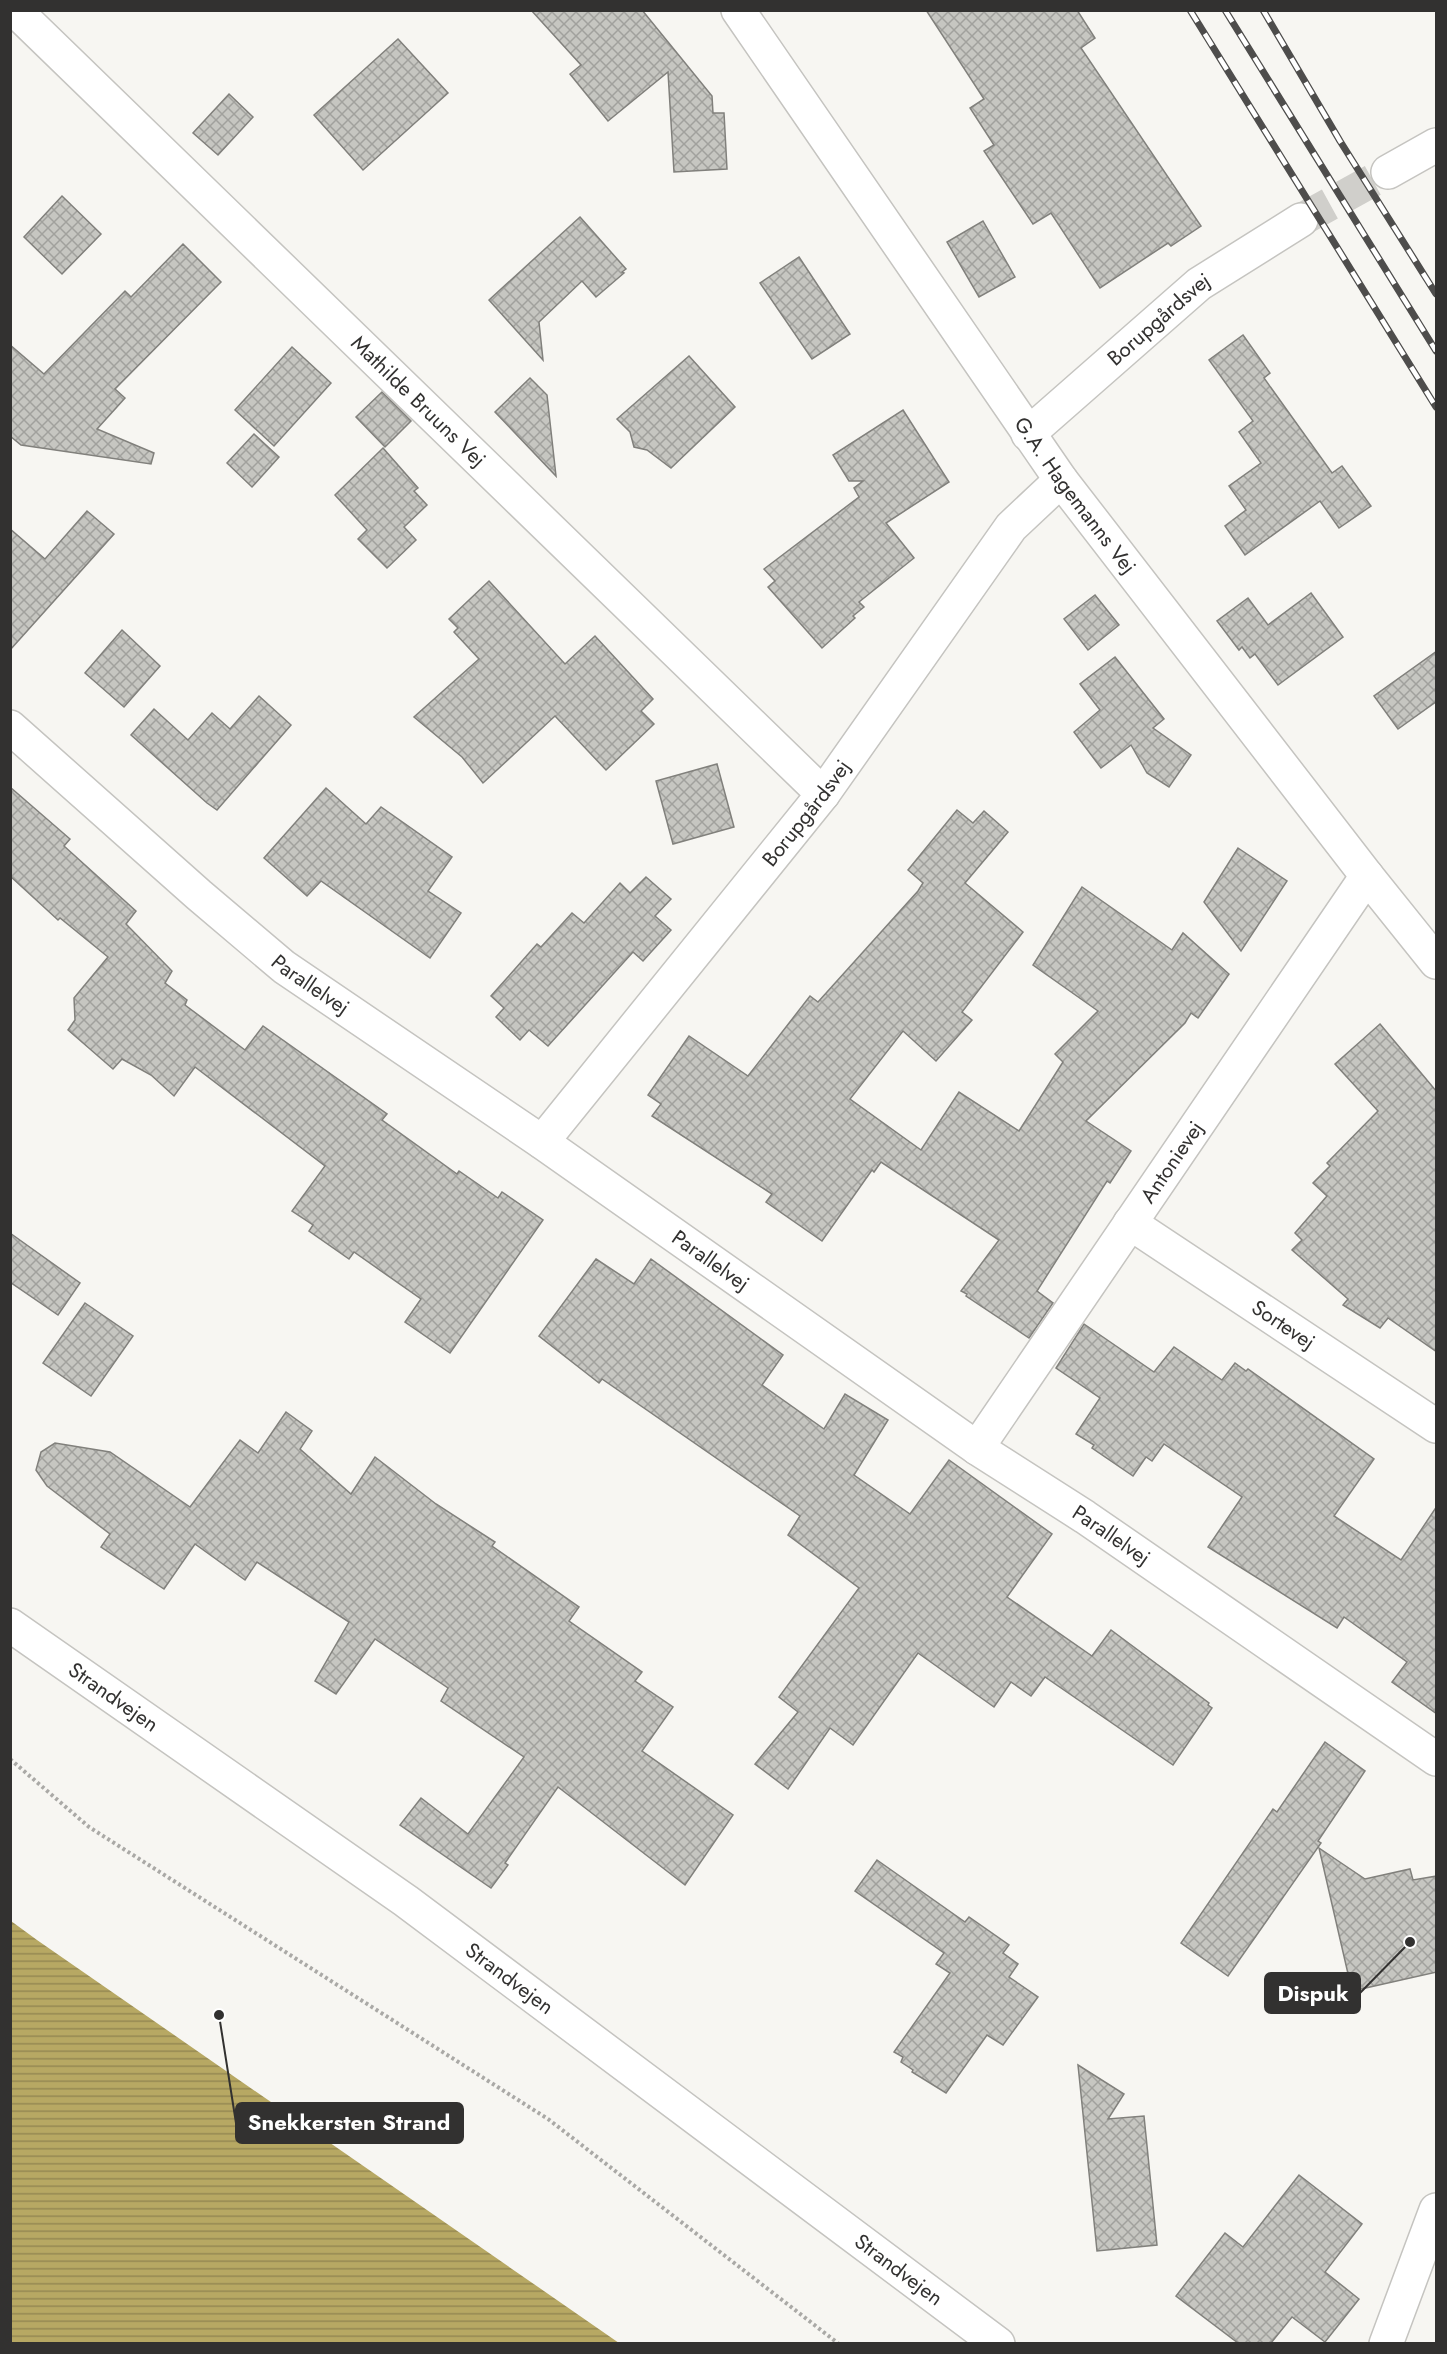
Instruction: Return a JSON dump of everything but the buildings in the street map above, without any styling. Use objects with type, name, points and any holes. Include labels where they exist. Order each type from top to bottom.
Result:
[{"type":"street","name":"Mathilde Bruuns Vej","points":[[15,10],[823,794]]},
{"type":"street","name":"G.A. Hagemanns Vej","points":[[738,10],[1061,480],[1367,876],[1437,962]]},
{"type":"street","points":[[1388,172],[1437,145]]},
{"type":"street","name":"Borupgårdsvej","points":[[1028,434],[1199,284],[1301,220]]},
{"type":"street","name":"Borupgårdsvej","points":[[542,1142],[823,794],[1011,526],[1061,480]]},
{"type":"street","name":"Parallelvej","points":[[10,727],[190,888],[284,967],[542,1142],[977,1448],[1085,1517],[1437,1758]]},
{"type":"street","name":"Antonievej","points":[[977,1448],[1367,876]]},
{"type":"street","name":"Sortevej","points":[[1131,1223],[1437,1426]]},
{"type":"street","name":"Strandvejen","points":[[10,1625],[406,1901],[998,2343]]},
{"type":"street","points":[[1386,2343],[1437,2210]]},
{"type":"path","points":[[10,1759],[89,1827],[548,2119],[839,2343]]},
{"type":"shaded area","points":[[11,1921],[37,1940],[619,2343],[11,2343]]},
{"type":"tunnel","points":[[1301,220],[1388,172]]},
{"type":"railway","points":[[1190,10],[1436,407]]},
{"type":"railway","points":[[1225,10],[1436,351]]},
{"type":"railway","points":[[1263,10],[1340,141],[1436,294]]},
{"type":"place","name":"Dispuk","points":[[1410,1942]]},
{"type":"place","name":"Snekkersten Strand","points":[[219,2015]]}]
